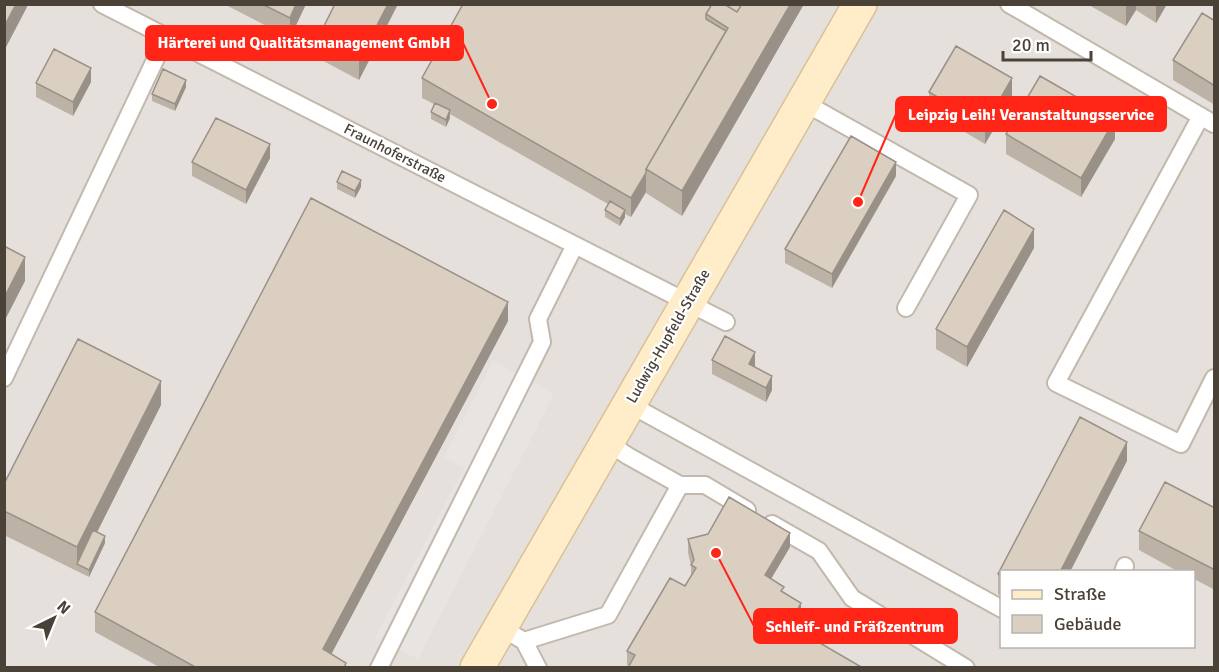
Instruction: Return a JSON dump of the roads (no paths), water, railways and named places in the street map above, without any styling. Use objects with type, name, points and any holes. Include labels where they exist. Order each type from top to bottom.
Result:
[{"type":"main road","name":"Ludwig-Hupfeld-Straße","points":[[477,668],[512,634],[607,442],[860,4]]},
{"type":"lane","name":"Fraunhoferstraße","points":[[102,4],[726,322]]},
{"type":"lane","points":[[1009,4],[1208,120],[1056,383],[1181,444],[1215,378]]},
{"type":"lane","points":[[4,378],[166,37]]},
{"type":"lane","points":[[803,102],[969,195],[906,308]]},
{"type":"lane","points":[[379,668],[542,342],[538,319],[575,245]]},
{"type":"lane","points":[[629,404],[1000,608]]},
{"type":"lane","points":[[607,442],[680,485],[705,486],[819,551],[852,598],[966,668]]},
{"type":"lane","points":[[538,668],[512,634],[608,615],[680,485]]},
{"type":"place","name":"Härterei und Qualitätsmanagement GmbH","points":[[492,104]]},
{"type":"place","name":"Leipzig Leih! Veranstaltungsservice","points":[[858,202]]},
{"type":"place","name":"Schleif- und Fräßzentrum","points":[[716,553]]}]
